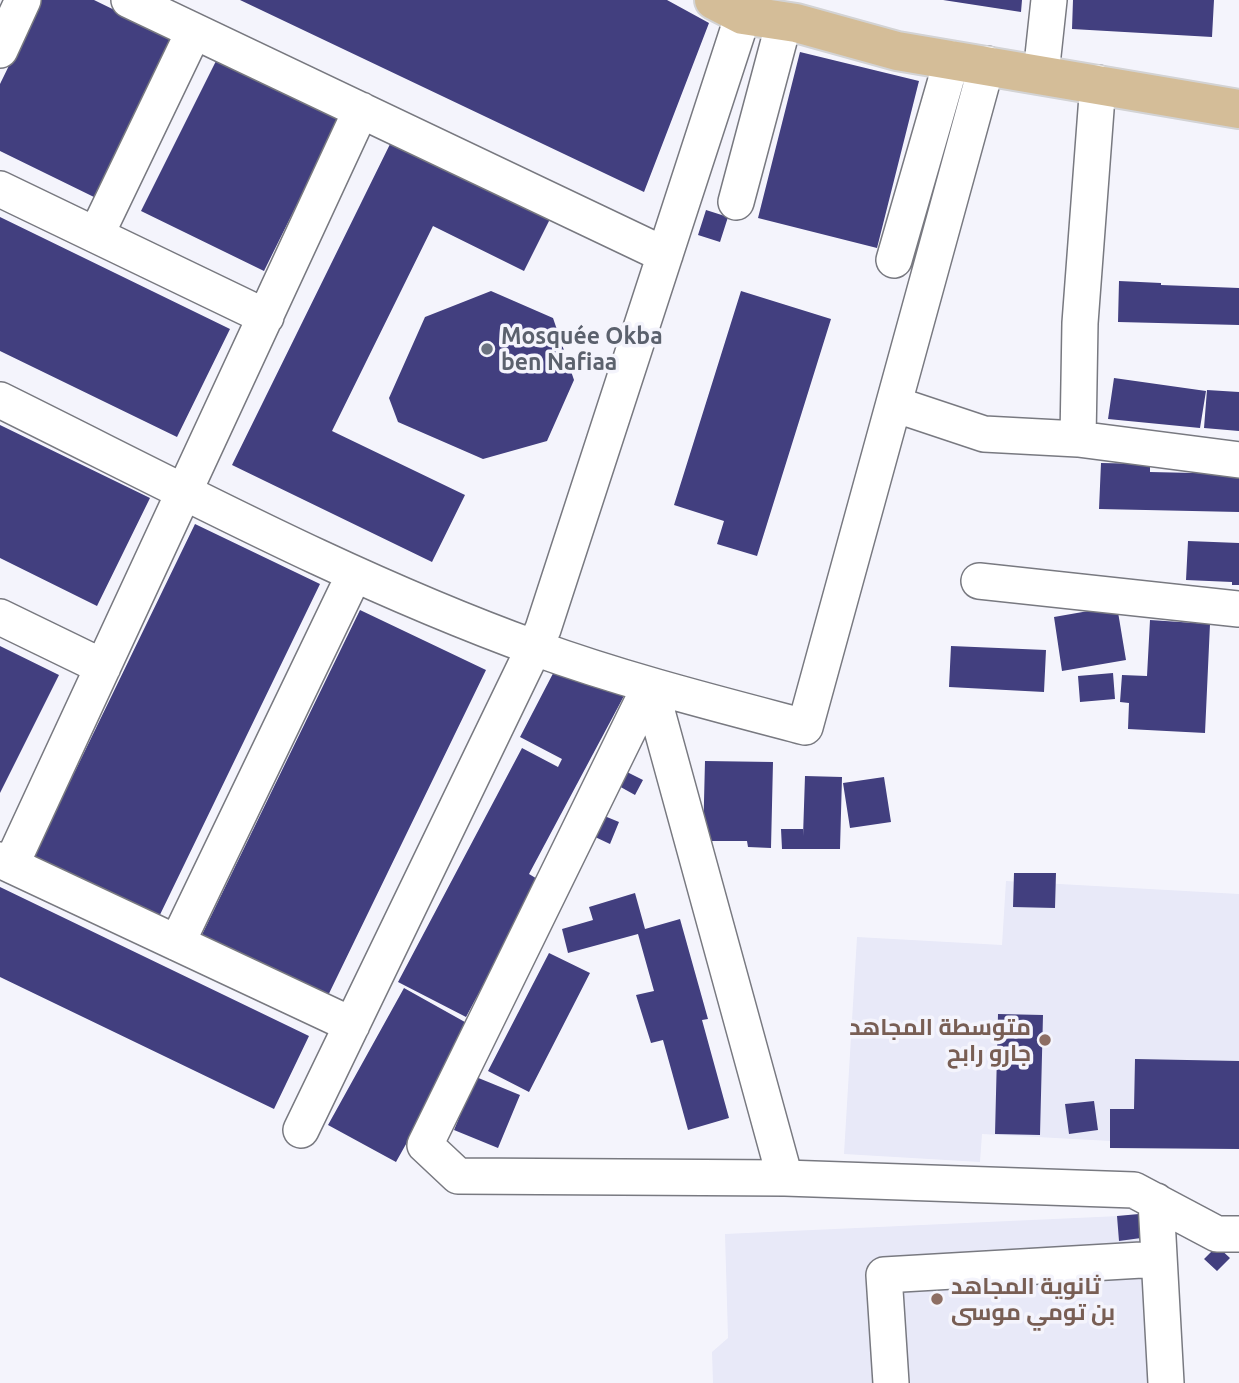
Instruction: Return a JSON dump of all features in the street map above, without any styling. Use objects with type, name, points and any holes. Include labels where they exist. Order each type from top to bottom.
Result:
[{"type":"main road","points":[[728,8],[793,15],[897,51],[1239,109]]},
{"type":"street","points":[[0,50],[23,0]]},
{"type":"street","points":[[130,0],[665,255]]},
{"type":"street","points":[[1041,74],[1049,0]]},
{"type":"street","points":[[301,1130],[543,629],[665,255],[728,8]]},
{"type":"street","points":[[736,202],[793,15]]},
{"type":"street","points":[[96,235],[194,31]]},
{"type":"street","points":[[894,260],[970,62]]},
{"type":"street","points":[[0,400],[354,575],[534,648],[650,686],[805,727],[894,404],[970,62]]},
{"type":"street","points":[[1079,439],[1080,323],[1098,83]]},
{"type":"street","points":[[352,1025],[6,863],[103,667],[361,110]]},
{"type":"street","points":[[0,189],[266,317]]},
{"type":"street","points":[[894,404],[984,434],[1079,439],[1239,460]]},
{"type":"street","points":[[177,943],[354,575]]},
{"type":"street","points":[[979,581],[1239,609]]},
{"type":"street","points":[[0,617],[103,667]]},
{"type":"street","points":[[650,686],[425,1145],[458,1176],[785,1178],[1134,1190],[1217,1234],[1239,1234]]},
{"type":"street","points":[[650,686],[785,1178]]},
{"type":"street","points":[[1156,1201],[1166,1383]]},
{"type":"street","points":[[891,1383],[884,1275],[1159,1259]]},
{"type":"shaded area","name":"متوسطة المجاهد جارو رابح","points":[[1006,881],[1239,894],[1239,1148],[982,1134],[980,1162],[844,1154],[857,937],[1002,945]]},
{"type":"shaded area","name":"ثانوية المجاهد بن تومي موسى","points":[[1141,1215],[1152,1383],[713,1383],[712,1352],[728,1338],[725,1234]]},
{"type":"building","points":[[41,0],[94,0],[174,39],[96,198],[0,151],[0,84]]},
{"type":"building","points":[[240,0],[667,0],[709,23],[644,192]]},
{"type":"building","points":[[943,0],[1022,0],[1021,12]]},
{"type":"building","points":[[1073,0],[1214,0],[1212,37],[1072,29]]},
{"type":"building","points":[[800,52],[919,81],[877,248],[758,218]]},
{"type":"building","points":[[220,53],[342,113],[264,271],[141,211]]},
{"type":"building","points":[[394,136],[553,213],[524,271],[433,226],[332,431],[465,495],[432,562],[232,465]]},
{"type":"building","points":[[706,210],[728,217],[720,242],[698,235]]},
{"type":"building","points":[[0,217],[230,329],[177,437],[0,351]]},
{"type":"building","points":[[1119,281],[1239,288],[1239,325],[1118,322]]},
{"type":"building","name":"Mosquée Okba ben Nafiaa","points":[[491,291],[553,318],[574,380],[547,441],[483,459],[398,422],[389,398],[425,317]]},
{"type":"building","points":[[741,291],[831,319],[757,556],[717,544],[724,521],[674,505]]},
{"type":"building","points":[[1114,378],[1206,391],[1200,428],[1108,419]]},
{"type":"building","points":[[1207,390],[1239,392],[1239,431],[1204,428]]},
{"type":"building","points":[[0,425],[150,498],[97,606],[0,558]]},
{"type":"building","points":[[1101,463],[1150,464],[1150,472],[1239,474],[1239,512],[1099,509]]},
{"type":"building","points":[[195,524],[320,584],[155,925],[30,864]]},
{"type":"building","points":[[1188,541],[1239,543],[1239,585],[1232,585],[1232,582],[1186,580]]},
{"type":"building","points":[[1117,606],[1126,660],[1062,671],[1054,617]]},
{"type":"building","points":[[360,610],[486,670],[321,1010],[195,949]]},
{"type":"building","points":[[1150,620],[1210,624],[1205,733],[1128,729],[1129,703],[1120,702],[1122,675],[1147,676]]},
{"type":"building","points":[[0,646],[59,675],[0,793]]},
{"type":"building","points":[[951,646],[1046,650],[1044,692],[949,687]]},
{"type":"building","points":[[560,660],[625,694],[529,874],[539,880],[466,1017],[398,982],[522,748],[558,767],[562,759],[520,737]]},
{"type":"building","points":[[1113,673],[1115,699],[1080,702],[1078,676]]},
{"type":"building","points":[[705,761],[773,762],[771,848],[748,847],[747,841],[703,841]]},
{"type":"building","points":[[625,771],[643,780],[635,795],[617,785]]},
{"type":"building","points":[[805,776],[842,777],[840,849],[782,849],[781,829],[803,829],[803,836]]},
{"type":"building","points":[[884,777],[891,822],[850,828],[843,783]]},
{"type":"building","points":[[602,815],[619,822],[610,844],[593,836]]},
{"type":"building","points":[[1014,873],[1056,873],[1055,908],[1013,907]]},
{"type":"building","points":[[0,887],[309,1036],[274,1109],[0,977]]},
{"type":"building","points":[[635,893],[645,929],[680,919],[708,1019],[702,1020],[729,1118],[688,1130],[663,1040],[651,1043],[636,995],[654,991],[638,934],[568,953],[562,929],[593,920],[589,907]]},
{"type":"building","points":[[549,953],[590,973],[529,1092],[488,1071]]},
{"type":"building","points":[[404,988],[472,1026],[396,1162],[328,1125]]},
{"type":"building","points":[[998,1014],[1043,1015],[1040,1135],[995,1134]]},
{"type":"building","points":[[1135,1059],[1239,1061],[1239,1149],[1110,1148],[1110,1109],[1134,1109]]},
{"type":"building","points":[[476,1077],[520,1095],[498,1148],[454,1130]]},
{"type":"building","points":[[1094,1101],[1098,1130],[1069,1134],[1065,1104]]},
{"type":"building","points":[[1139,1214],[1141,1238],[1119,1241],[1117,1216]]},
{"type":"building","points":[[1217,1246],[1230,1258],[1217,1271],[1204,1259]]},
{"type":"place","name":"Mosquée Okba ben Nafiaa","points":[[487,349]]},
{"type":"place","name":"متوسطة المجاهد جارو رابح","points":[[1045,1040]]},
{"type":"place","name":"ثانوية المجاهد بن تومي موسى","points":[[937,1299]]}]
